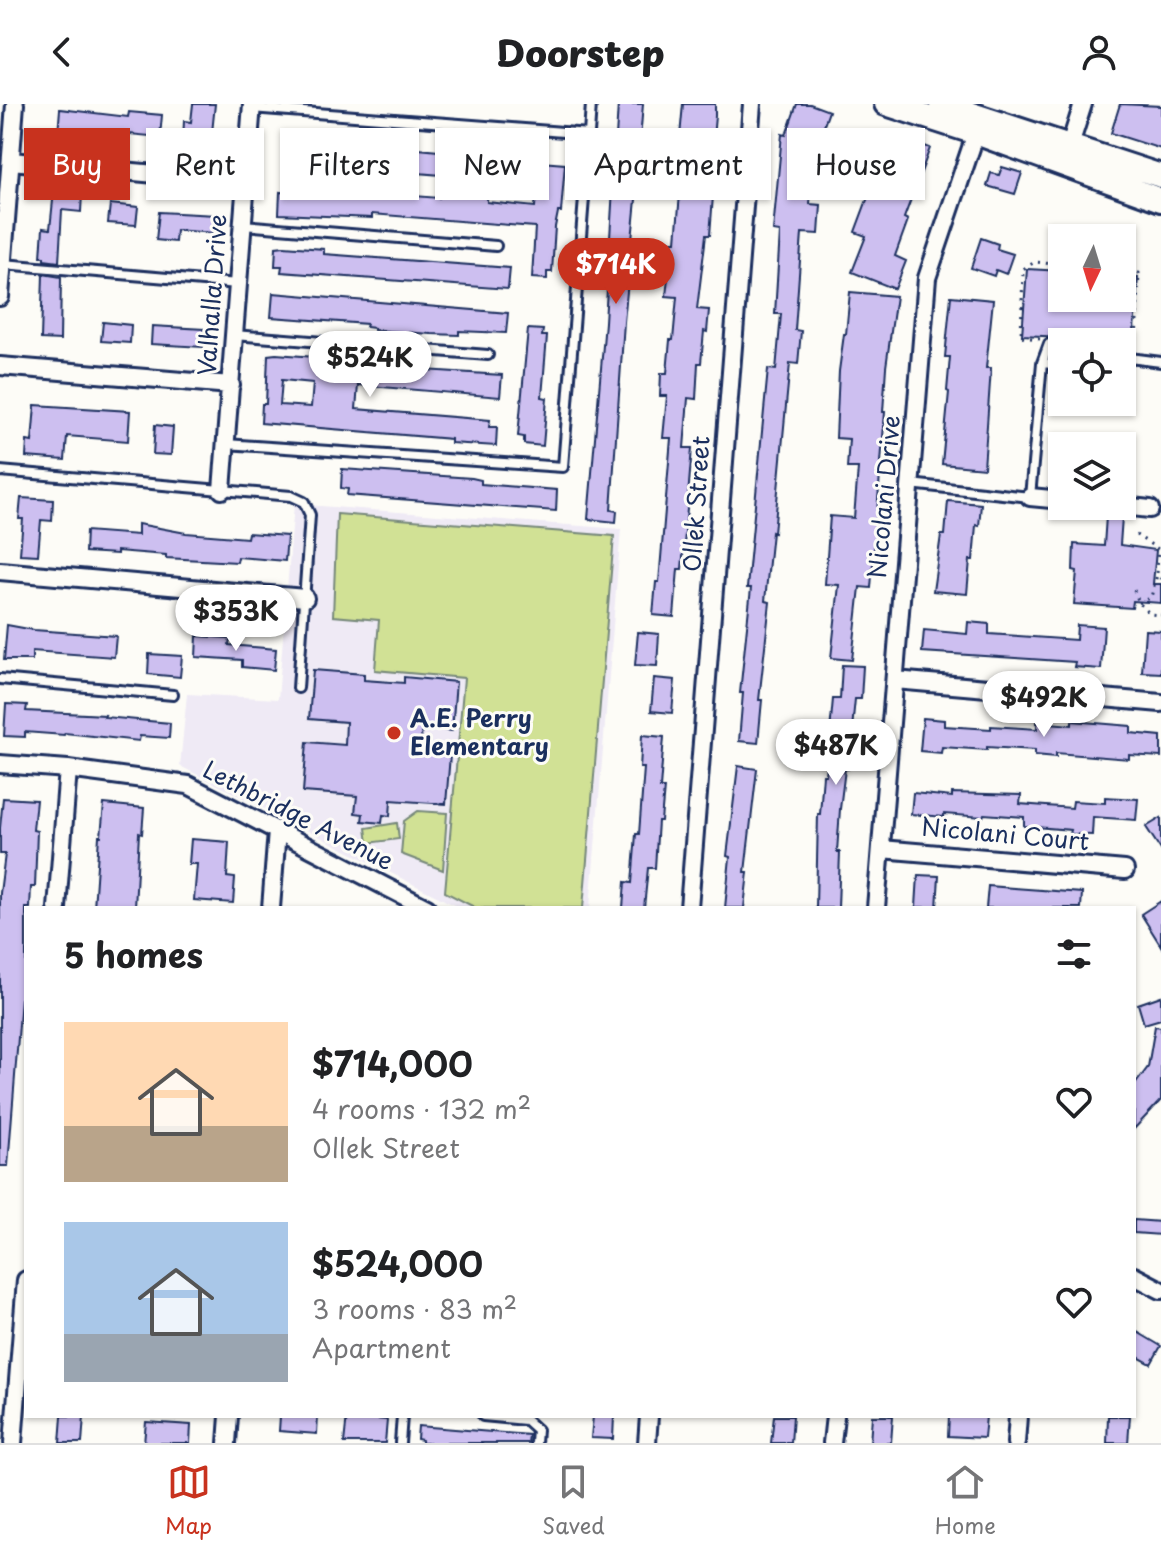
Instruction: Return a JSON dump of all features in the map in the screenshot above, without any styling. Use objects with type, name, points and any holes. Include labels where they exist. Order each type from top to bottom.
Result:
[{"type":"main road","points":[[886,104],[1161,200]]},
{"type":"main road","points":[[947,106],[1161,176]]},
{"type":"street","points":[[0,297],[15,104]]},
{"type":"street","name":"Ollek Street","points":[[689,906],[752,104]]},
{"type":"street","points":[[1046,159],[1062,156],[1070,145],[1083,104]]},
{"type":"street","name":"Valhalla Drive","points":[[250,128],[252,106]]},
{"type":"street","points":[[947,106],[970,121],[976,133]]},
{"type":"street","name":"Nicolani Drive","points":[[876,906],[927,278],[976,133]]},
{"type":"street","points":[[11,161],[146,173]]},
{"type":"street","name":"Valhalla Drive","points":[[222,490],[244,200]]},
{"type":"street","points":[[0,366],[231,385]]},
{"type":"street","points":[[1030,497],[1048,499]]},
{"type":"street","points":[[1136,508],[1150,509]]},
{"type":"street","points":[[0,571],[305,598]]},
{"type":"street","points":[[895,680],[1161,703]]},
{"type":"street","name":"Lethbridge Avenue","points":[[0,764],[68,769],[188,785],[423,906]]},
{"type":"street","points":[[57,906],[68,769]]},
{"type":"street","points":[[271,906],[277,831]]},
{"type":"street","name":"Nicolani Court","points":[[881,849],[1125,870]]},
{"type":"street","points":[[1136,1277],[1161,1290]]},
{"type":"street","points":[[13,1443],[24,1305]]},
{"type":"street","points":[[227,1443],[229,1418]]},
{"type":"street","points":[[647,1443],[649,1418]]},
{"type":"street","points":[[832,1443],[835,1418]]},
{"type":"street","points":[[1018,1418],[1016,1442],[1034,1443]]},
{"type":"lane","points":[[589,128],[591,104]]},
{"type":"lane","points":[[252,106],[565,132]]},
{"type":"lane","points":[[226,444],[563,467],[584,200]]},
{"type":"lane","points":[[242,225],[496,246]]},
{"type":"lane","points":[[3,264],[238,284]]},
{"type":"lane","points":[[234,335],[488,355]]},
{"type":"lane","points":[[910,484],[1030,497],[1042,363],[1048,347]]},
{"type":"lane","points":[[1136,359],[1161,362]]},
{"type":"lane","points":[[1042,363],[1048,364]]},
{"type":"lane","points":[[0,471],[291,496],[304,502],[310,515],[298,688]]},
{"type":"lane","points":[[0,679],[173,695]]},
{"type":"lane","points":[[400,1443],[402,1418]]},
{"type":"lane","points":[[504,1418],[526,1420],[537,1430],[536,1443]]},
{"type":"path","points":[[1021,337],[1023,269],[1035,262],[1048,263]]},
{"type":"path","points":[[1136,273],[1139,273],[1136,342]]},
{"type":"path","points":[[1136,535],[1158,549],[1159,577],[1151,597],[1139,603]]},
{"type":"path","points":[[1134,590],[1139,603],[1150,614],[1161,615]]},
{"type":"shaded area","name":"A.E. Perry Elementary","points":[[294,504],[621,529],[590,906],[456,906],[180,766],[187,694],[278,699]]},
{"type":"green space","points":[[337,514],[614,536],[583,906],[472,906],[445,892],[464,678],[375,670],[379,620],[333,616]]},
{"type":"green space","points":[[418,811],[447,813],[443,870],[401,854],[404,821]]},
{"type":"green space","points":[[397,823],[399,839],[368,843],[366,828]]},
{"type":"building","points":[[193,104],[215,104],[212,128],[184,128],[184,121],[191,122]]},
{"type":"building","points":[[618,104],[643,104],[641,128],[617,128]]},
{"type":"building","points":[[683,104],[715,104],[714,128],[681,128]]},
{"type":"building","points":[[797,104],[810,104],[829,111],[823,128],[788,128]]},
{"type":"building","points":[[1120,104],[1161,106],[1161,149],[1111,133]]},
{"type":"building","points":[[60,109],[128,117],[129,112],[162,115],[161,128],[146,128],[146,136],[130,134],[130,128],[58,128]]},
{"type":"building","points":[[787,132],[787,200],[810,200],[810,204],[821,205],[819,234],[802,233],[795,330],[801,331],[798,364],[790,363],[772,532],[765,601],[770,602],[759,700],[762,700],[758,743],[739,741],[743,693],[740,693],[768,369],[776,370],[781,314],[775,314],[780,232],[773,231],[782,134]]},
{"type":"building","points":[[419,149],[435,151],[435,175],[419,173]]},
{"type":"building","points":[[549,163],[565,164],[552,272],[547,272],[547,279],[532,278],[535,227],[372,214],[372,218],[279,214],[280,192],[280,200],[419,200],[419,196],[435,200],[487,200],[535,207],[536,200],[549,200]]},
{"type":"building","points":[[1002,167],[1022,173],[1015,194],[987,186],[991,173],[999,175]]},
{"type":"building","points":[[53,200],[82,200],[81,212],[62,210],[59,262],[41,257],[43,228],[50,229]]},
{"type":"building","points":[[612,200],[636,200],[611,510],[617,511],[616,522],[588,519]]},
{"type":"building","points":[[679,200],[713,200],[697,309],[709,310],[707,332],[704,331],[701,363],[698,363],[696,399],[688,398],[684,448],[692,448],[682,569],[678,569],[674,617],[653,615],[656,582],[659,582],[671,438],[663,438],[667,396],[660,396],[661,373],[667,373],[670,340],[673,340],[677,297],[666,296],[672,241],[676,241]]},
{"type":"building","points":[[867,200],[911,200],[904,218],[908,220],[895,256],[906,261],[895,289],[852,272],[866,236],[855,232]]},
{"type":"building","points":[[110,204],[138,207],[136,225],[108,223]]},
{"type":"building","points":[[159,212],[216,215],[214,233],[176,230],[175,242],[156,240]]},
{"type":"building","points":[[981,238],[998,244],[997,249],[1013,254],[1006,274],[996,270],[994,276],[971,268]]},
{"type":"building","points":[[276,247],[324,249],[324,254],[510,268],[508,289],[281,272],[282,266],[275,266]]},
{"type":"building","points":[[1027,269],[1048,270],[1048,312],[1135,312],[1134,328],[1048,328],[1048,336],[1022,335]]},
{"type":"building","points":[[43,274],[61,277],[60,340],[41,339]]},
{"type":"building","points":[[850,292],[896,296],[886,367],[871,588],[860,587],[852,660],[831,658],[839,585],[825,584],[830,516],[854,518],[858,468],[847,468],[849,439],[836,438],[839,371]]},
{"type":"building","points":[[273,293],[508,313],[506,333],[459,331],[459,335],[431,334],[374,330],[366,327],[367,324],[271,317]]},
{"type":"building","points":[[951,296],[993,300],[986,368],[991,368],[984,468],[942,464],[949,392],[950,357],[945,357]]},
{"type":"building","points":[[103,322],[131,325],[130,343],[101,341]]},
{"type":"building","points":[[152,326],[204,329],[203,347],[151,344]]},
{"type":"building","points":[[528,329],[543,330],[542,336],[547,336],[542,397],[547,398],[543,446],[524,444],[524,437],[518,436]]},
{"type":"building","points":[[268,355],[315,357],[315,362],[330,364],[502,375],[500,397],[358,385],[356,409],[490,420],[489,427],[497,427],[496,446],[451,443],[451,439],[261,423],[262,404],[266,404]],"holes":[[[282,380],[313,383],[311,407],[280,405]]]},
{"type":"building","points":[[35,405],[130,411],[128,441],[67,436],[65,460],[26,457],[27,441],[32,442]]},
{"type":"building","points":[[155,425],[173,427],[171,455],[153,454]]},
{"type":"building","points":[[342,469],[472,478],[481,480],[481,484],[557,490],[556,511],[347,495],[348,489],[341,488]]},
{"type":"building","points":[[21,498],[53,500],[52,521],[41,520],[38,555],[20,554]]},
{"type":"building","points":[[948,501],[981,504],[967,594],[933,591],[941,535],[945,535]]},
{"type":"building","points":[[1106,520],[1122,520],[1120,545],[1156,550],[1153,584],[1161,584],[1161,603],[1133,601],[1132,608],[1074,604],[1077,571],[1073,570],[1074,544],[1104,546]]},
{"type":"building","points":[[138,524],[186,533],[247,538],[248,533],[287,536],[285,561],[238,557],[237,562],[166,558],[166,555],[117,551],[117,554],[85,552],[86,531],[138,535]]},
{"type":"building","points":[[968,622],[989,624],[989,634],[1076,640],[1077,625],[1104,627],[1101,669],[1074,667],[1075,662],[922,652],[924,630],[967,634]]},
{"type":"building","points":[[7,625],[116,636],[114,657],[32,651],[32,660],[4,660]]},
{"type":"building","points":[[1145,630],[1161,631],[1161,673],[1142,672]]},
{"type":"building","points":[[638,632],[659,634],[657,666],[635,665]]},
{"type":"building","points":[[197,636],[230,638],[229,645],[276,649],[274,670],[242,667],[242,660],[196,657]]},
{"type":"building","points":[[149,654],[182,656],[180,677],[148,674]]},
{"type":"building","points":[[842,665],[863,666],[861,699],[855,699],[848,769],[845,769],[840,809],[838,906],[816,906],[818,814],[823,775],[826,775],[833,699],[840,699]]},
{"type":"building","points":[[313,670],[364,674],[364,680],[404,683],[404,677],[456,682],[452,731],[422,728],[420,752],[450,755],[446,804],[391,800],[390,816],[383,815],[382,823],[362,821],[363,814],[355,813],[357,796],[303,792],[307,742],[345,745],[346,722],[309,719]]},
{"type":"building","points":[[654,678],[675,680],[672,713],[651,711]]},
{"type":"building","points":[[6,704],[27,705],[26,711],[105,715],[170,723],[169,738],[140,736],[139,741],[25,732],[25,737],[4,736]]},
{"type":"building","points":[[923,718],[944,720],[944,726],[991,729],[991,726],[1037,729],[1037,722],[1072,725],[1072,721],[1131,726],[1131,733],[1161,736],[1161,757],[1129,755],[1129,759],[1056,753],[1056,757],[1035,755],[1035,750],[987,747],[987,750],[942,747],[941,753],[920,751]]},
{"type":"building","points":[[642,735],[664,737],[660,788],[664,788],[655,868],[648,868],[644,906],[623,906],[625,882],[632,883],[636,834],[639,834],[644,768],[640,768]]},
{"type":"building","points":[[738,766],[757,769],[744,906],[725,906],[730,857],[727,856]]},
{"type":"building","points":[[913,793],[952,797],[952,793],[1021,795],[1020,804],[1072,808],[1073,801],[1105,803],[1105,797],[1138,799],[1136,820],[1093,817],[1092,835],[1024,826],[1024,817],[911,814]]},
{"type":"building","points":[[3,798],[36,800],[33,830],[37,831],[35,887],[31,887],[30,906],[24,906],[24,986],[8,1166],[0,1166],[0,893],[5,854],[0,854]]},
{"type":"building","points":[[104,804],[144,808],[142,834],[139,833],[135,906],[94,906]]},
{"type":"building","points":[[1161,818],[1161,850],[1146,827]]},
{"type":"building","points":[[191,839],[229,842],[227,877],[235,878],[233,903],[194,900],[197,864],[189,864]]},
{"type":"building","points":[[918,875],[939,876],[937,906],[916,906]]},
{"type":"building","points":[[988,886],[1082,893],[1081,906],[986,906]]},
{"type":"building","points":[[1161,901],[1161,946],[1141,914]]},
{"type":"building","points":[[1161,996],[1161,1019],[1144,1024],[1138,1004]]},
{"type":"building","points":[[1155,1026],[1161,1027],[1161,1100],[1136,1127],[1136,1083],[1148,1067]]},
{"type":"building","points":[[1136,1220],[1161,1222],[1161,1235],[1136,1233]]},
{"type":"building","points":[[1136,1331],[1161,1346],[1151,1364],[1136,1356]]},
{"type":"building","points":[[62,1418],[84,1418],[82,1443],[60,1443]]},
{"type":"building","points":[[280,1418],[318,1418],[317,1434],[279,1431]]},
{"type":"building","points":[[347,1418],[387,1420],[385,1443],[344,1443]]},
{"type":"building","points":[[593,1418],[614,1418],[613,1439],[591,1438]]},
{"type":"building","points":[[774,1418],[793,1418],[791,1443],[771,1443]]},
{"type":"building","points":[[872,1418],[893,1418],[891,1443],[870,1443]]},
{"type":"building","points":[[949,1418],[986,1418],[984,1438],[948,1436]]},
{"type":"building","points":[[1108,1418],[1130,1418],[1128,1443],[1107,1443]]},
{"type":"building","points":[[146,1422],[191,1425],[190,1443],[144,1443]]},
{"type":"building","points":[[418,1426],[529,1435],[528,1443],[422,1443],[417,1439]]},
{"type":"place","name":"A.E. Perry Elementary","points":[[394,733]]}]
